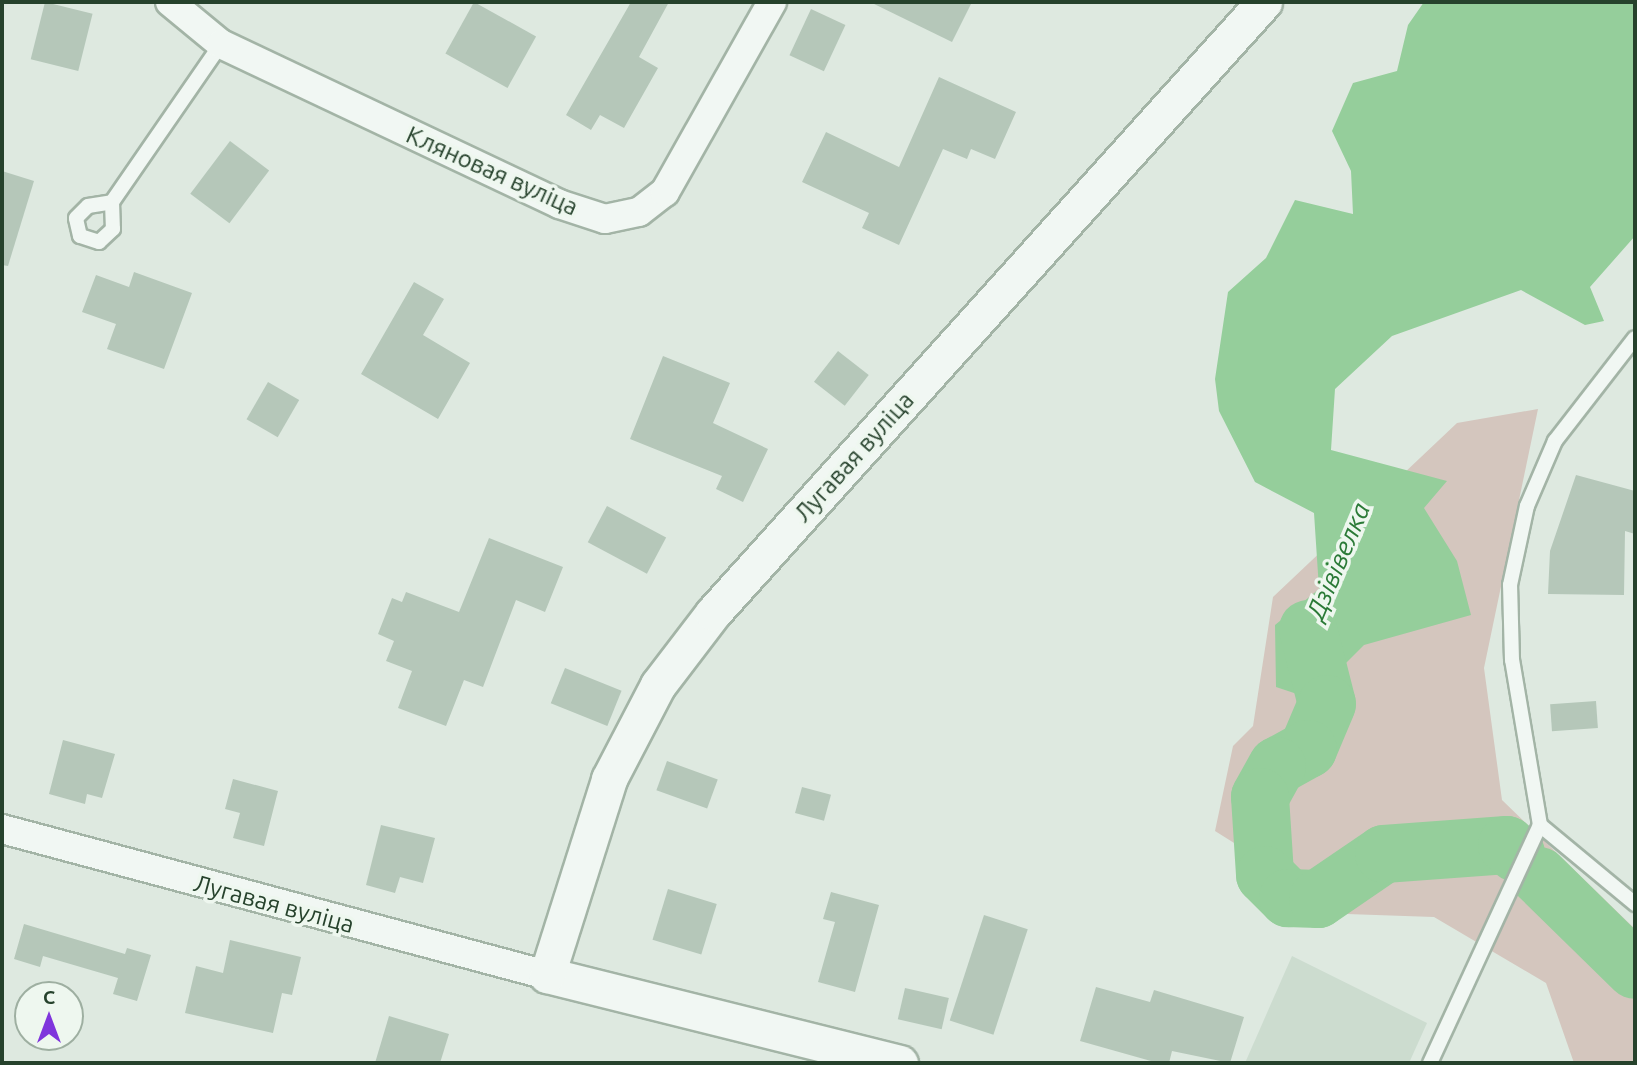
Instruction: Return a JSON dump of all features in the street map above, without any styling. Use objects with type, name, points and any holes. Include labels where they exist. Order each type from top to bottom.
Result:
[{"type":"street","name":"Кляновая вуліца","points":[[170,2],[221,44],[499,176],[605,219],[639,212],[665,192],[772,2]]},
{"type":"street","name":"Лугавая вуліца","points":[[547,975],[609,779],[658,685],[713,613],[1264,2]]},
{"type":"street","name":"Лугавая вуліца","points":[[2,829],[547,975],[900,1063]]},
{"type":"lane","points":[[112,202],[221,44]]},
{"type":"lane","points":[[1430,1063],[1540,825],[1512,660],[1510,584],[1527,506],[1555,441],[1635,338]]},
{"type":"lane","points":[[1540,825],[1635,904]]},
{"type":"shaded area","points":[[1538,409],[1484,668],[1502,800],[1635,929],[1635,1063],[1574,1063],[1546,983],[1434,917],[1347,914],[1215,831],[1233,746],[1253,726],[1273,597],[1457,423]]},
{"type":"shaded area","points":[[1292,956],[1427,1023],[1409,1063],[1245,1063]]},
{"type":"water","points":[[1424,2],[1635,2],[1635,236],[1590,287],[1604,321],[1585,325],[1521,290],[1392,336],[1335,389],[1331,450],[1447,481],[1424,508],[1457,561],[1471,615],[1364,645],[1342,667],[1327,704],[1276,687],[1275,625],[1319,589],[1314,513],[1255,482],[1219,411],[1215,379],[1228,292],[1266,258],[1295,200],[1353,214],[1351,171],[1332,131],[1353,83],[1397,71],[1408,25]]},
{"type":"building","points":[[45,2],[93,14],[78,71],[31,59]]},
{"type":"building","points":[[474,2],[536,36],[507,88],[445,54]]},
{"type":"building","points":[[631,2],[669,2],[639,57],[658,68],[624,128],[600,115],[591,130],[566,115]]},
{"type":"building","points":[[870,2],[972,2],[952,42]]},
{"type":"building","points":[[811,9],[845,25],[824,71],[789,55]]},
{"type":"building","points":[[939,77],[1016,112],[995,159],[971,149],[967,159],[943,149],[899,245],[862,228],[869,213],[802,182],[826,132],[899,167]]},
{"type":"building","points":[[230,141],[269,170],[229,223],[190,194]]},
{"type":"building","points":[[2,171],[34,181],[8,266],[2,265]]},
{"type":"building","points":[[134,272],[192,293],[164,369],[107,349],[116,324],[82,312],[96,275],[129,287]]},
{"type":"building","points":[[414,282],[444,299],[423,335],[470,363],[438,419],[361,374]]},
{"type":"building","points":[[838,351],[869,375],[845,406],[814,382]]},
{"type":"building","points":[[663,356],[730,383],[713,423],[768,449],[743,502],[716,489],[722,476],[630,439]]},
{"type":"building","points":[[268,382],[299,400],[278,437],[246,419]]},
{"type":"building","points":[[1576,475],[1635,491],[1635,534],[1625,531],[1624,595],[1548,594],[1550,551]]},
{"type":"building","points":[[607,506],[666,537],[647,574],[588,542]]},
{"type":"building","points":[[489,538],[563,567],[545,612],[516,600],[483,687],[464,680],[446,726],[398,708],[412,671],[386,661],[394,641],[378,634],[392,598],[402,602],[406,592],[459,612]]},
{"type":"building","points":[[565,668],[622,691],[607,726],[551,703]]},
{"type":"building","points":[[1596,701],[1598,728],[1552,731],[1550,704]]},
{"type":"building","points":[[63,740],[115,754],[102,798],[87,794],[85,804],[49,794]]},
{"type":"building","points":[[667,761],[718,779],[707,809],[656,790]]},
{"type":"building","points":[[233,779],[278,791],[264,846],[233,838],[240,813],[225,809]]},
{"type":"building","points":[[802,787],[831,795],[824,821],[795,813]]},
{"type":"building","points":[[381,825],[435,838],[423,883],[400,877],[395,893],[366,885]]},
{"type":"building","points":[[668,889],[717,904],[701,955],[653,940]]},
{"type":"building","points":[[831,892],[879,905],[855,992],[818,982],[835,922],[823,919]]},
{"type":"building","points":[[984,915],[1028,929],[993,1035],[950,1021]]},
{"type":"building","points":[[24,924],[125,954],[127,948],[151,955],[137,1001],[113,994],[118,978],[43,956],[40,967],[14,959]]},
{"type":"building","points":[[230,940],[301,957],[292,995],[282,993],[273,1033],[185,1013],[196,966],[223,973]]},
{"type":"building","points":[[1096,987],[1150,1002],[1154,990],[1244,1017],[1230,1063],[1172,1051],[1169,1063],[1158,1063],[1080,1041]]},
{"type":"building","points":[[905,988],[949,998],[942,1029],[898,1019]]},
{"type":"building","points":[[389,1016],[449,1034],[440,1063],[375,1063]]},
{"type":"waterway","name":"Дзівівелка","points":[[1308,629],[1327,704],[1308,749],[1277,766],[1260,797],[1265,875],[1288,898],[1318,899],[1384,854],[1507,845],[1516,853]]},
{"type":"waterway","name":"Дзівівелка","points":[[1539,876],[1635,970]]}]
